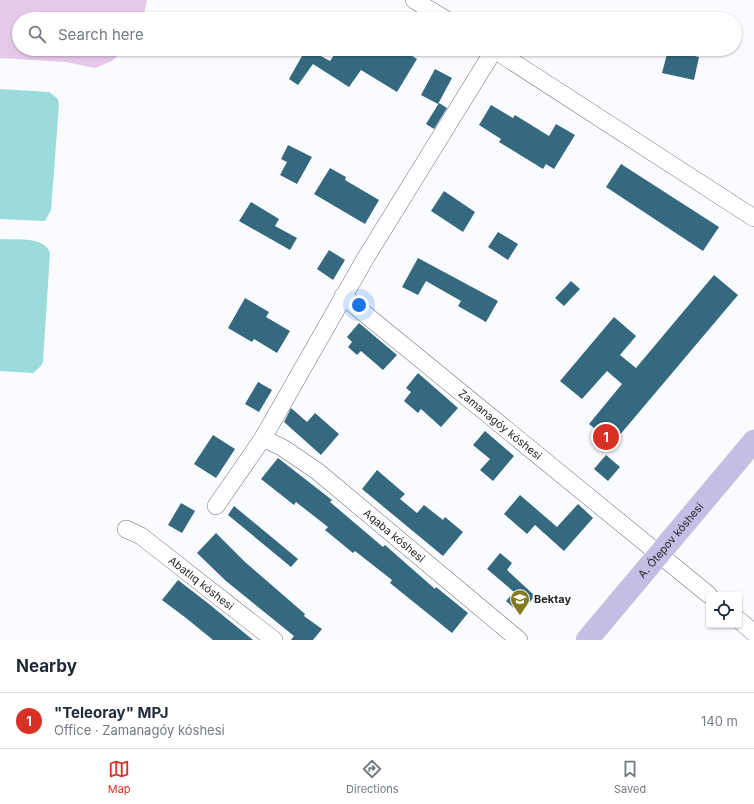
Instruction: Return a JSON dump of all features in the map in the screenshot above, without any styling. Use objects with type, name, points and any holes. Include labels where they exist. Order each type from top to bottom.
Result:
[{"type":"main road","name":"A. Ótepov kóshesi","points":[[586,640],[754,441]]},
{"type":"street","points":[[414,0],[434,12]]},
{"type":"street","points":[[216,506],[263,438],[343,296],[490,56]]},
{"type":"street","points":[[505,56],[754,218]]},
{"type":"street","name":"Zamanagóy kóshesi","points":[[343,296],[659,552],[706,592]]},
{"type":"street","name":"Aqaba kóshesi","points":[[263,438],[283,448],[317,471],[520,640]]},
{"type":"street","name":"Abatlıq kóshesi","points":[[126,529],[142,536],[274,640]]},
{"type":"street","points":[[742,623],[754,633]]},
{"type":"shaded area","points":[[0,0],[147,0],[144,12],[12,12],[12,56],[117,56],[112,61],[95,68],[66,62],[0,58]]},
{"type":"water","points":[[0,89],[49,92],[58,99],[59,105],[51,210],[45,221],[0,219]]},
{"type":"water","points":[[0,239],[36,241],[47,248],[50,253],[43,362],[41,366],[33,373],[0,371]]},
{"type":"building","points":[[302,56],[321,56],[330,61],[333,56],[412,56],[417,59],[397,92],[361,70],[349,87],[313,64],[298,85],[289,79]]},
{"type":"building","points":[[666,56],[699,57],[694,80],[662,73]]},
{"type":"building","points":[[435,69],[452,78],[438,104],[421,95]]},
{"type":"building","points":[[439,103],[447,108],[434,129],[426,124]]},
{"type":"building","points":[[491,105],[513,118],[515,115],[549,136],[556,124],[575,135],[554,169],[546,164],[543,169],[499,142],[501,139],[479,125]]},
{"type":"building","points":[[288,145],[312,157],[297,184],[280,175],[287,162],[281,159]]},
{"type":"building","points":[[621,164],[719,227],[703,251],[606,187]]},
{"type":"building","points":[[330,168],[346,177],[345,180],[379,200],[365,224],[314,194]]},
{"type":"building","points":[[444,191],[475,212],[463,232],[431,211]]},
{"type":"building","points":[[251,202],[279,219],[275,226],[297,238],[290,250],[239,221]]},
{"type":"building","points":[[498,232],[518,244],[508,260],[488,247]]},
{"type":"building","points":[[329,250],[345,260],[333,280],[317,269]]},
{"type":"building","points":[[418,258],[498,301],[486,322],[458,306],[461,301],[426,281],[418,295],[402,287]]},
{"type":"building","points":[[714,275],[738,295],[613,443],[589,424],[622,384],[607,371],[582,399],[560,381],[614,317],[636,336],[620,355],[636,368]]},
{"type":"building","points":[[571,281],[580,289],[564,306],[555,298]]},
{"type":"building","points":[[245,298],[269,312],[266,317],[290,331],[277,353],[254,339],[252,342],[228,328]]},
{"type":"building","points":[[359,323],[397,355],[383,370],[361,351],[357,355],[348,347],[352,342],[347,337]]},
{"type":"building","points":[[418,373],[458,408],[441,427],[421,409],[418,413],[404,401],[411,392],[406,388]]},
{"type":"building","points":[[258,382],[272,390],[259,412],[245,404]]},
{"type":"building","points":[[291,408],[307,422],[315,413],[339,434],[321,455],[284,422]]},
{"type":"building","points":[[485,431],[514,456],[493,481],[480,470],[490,459],[473,445]]},
{"type":"building","points":[[213,435],[235,449],[216,478],[194,464]]},
{"type":"building","points":[[606,455],[620,467],[608,481],[594,469]]},
{"type":"building","points":[[278,458],[332,500],[330,502],[383,547],[385,545],[435,589],[436,587],[468,613],[452,633],[390,583],[392,580],[355,551],[353,553],[325,530],[328,527],[296,502],[294,505],[261,479]]},
{"type":"building","points":[[377,470],[405,494],[400,499],[417,513],[424,505],[443,520],[445,517],[463,532],[443,556],[362,489]]},
{"type":"building","points":[[520,495],[557,527],[578,504],[593,518],[564,551],[535,525],[527,534],[504,514]]},
{"type":"building","points":[[181,503],[195,511],[182,533],[168,525]]},
{"type":"building","points":[[234,506],[298,559],[291,567],[228,515]]},
{"type":"building","points":[[216,533],[245,562],[305,614],[304,616],[322,629],[313,640],[291,640],[294,636],[226,581],[197,553]]},
{"type":"building","points":[[500,553],[512,563],[507,570],[535,596],[520,613],[506,601],[514,592],[487,569]]},
{"type":"building","points":[[178,580],[253,640],[213,640],[162,600]]},
{"type":"place","name":"\"Teleoray\" MPJ","points":[[606,437]]},
{"type":"place","name":"Bektay","points":[[520,616]]}]
